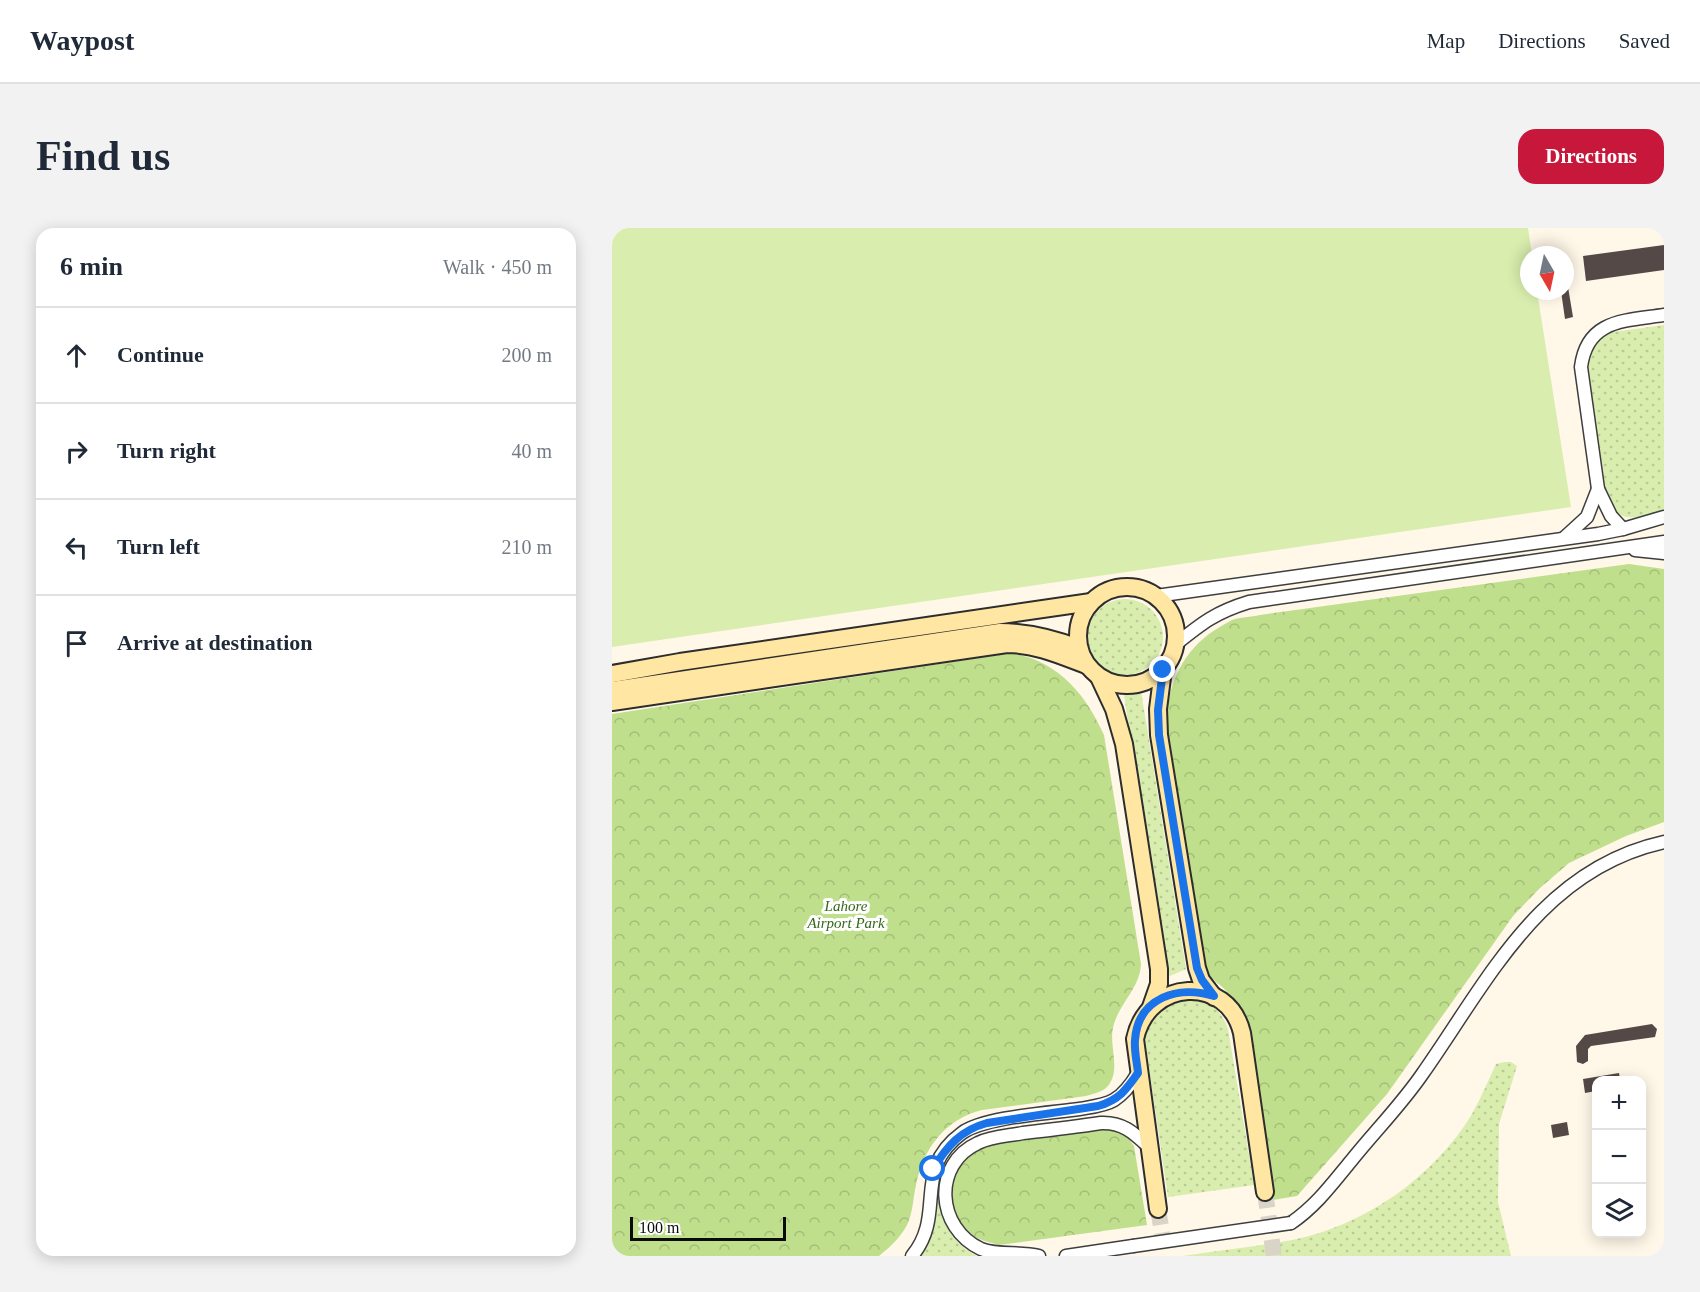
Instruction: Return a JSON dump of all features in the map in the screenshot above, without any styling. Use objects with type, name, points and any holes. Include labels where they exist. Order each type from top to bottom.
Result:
[{"type":"street","points":[[1623,529],[1604,505],[1598,489],[1581,367],[1583,353],[1588,341],[1608,325],[1664,315]]},
{"type":"street","points":[[1564,538],[1587,517],[1598,489]]},
{"type":"street","points":[[1156,596],[1623,529],[1664,517]]},
{"type":"street","points":[[1176,644],[1207,619],[1226,609],[1249,602],[1664,542]]},
{"type":"street","points":[[1601,550],[1644,550],[1664,553]]},
{"type":"street","points":[[612,674],[1090,602],[1100,595],[1122,587],[1145,591],[1156,596],[1167,607],[1174,621],[1176,644],[1163,670],[1152,679],[1132,685],[1111,683],[1099,677],[1086,665],[1044,649],[1030,645],[1006,644],[612,702]]},
{"type":"street","points":[[1086,665],[1078,648],[1079,623],[1090,602]]},
{"type":"street","points":[[612,690],[1000,632],[1038,635],[1078,648]]},
{"type":"street","points":[[1163,670],[1158,710],[1159,735],[1197,968],[1202,980],[1214,996],[1230,1009],[1241,1026],[1265,1192]]},
{"type":"street","points":[[1099,677],[1114,709],[1124,744],[1160,977],[1135,1038],[1158,1209]]},
{"type":"street","points":[[1066,1256],[1291,1223],[1324,1196],[1422,1075],[1507,948],[1538,914],[1562,891],[1592,871],[1628,853],[1664,843]]},
{"type":"street","points":[[1150,1006],[1178,992],[1197,992],[1214,996]]},
{"type":"street","points":[[912,1256],[927,1233],[933,1169],[950,1144],[963,1133],[987,1123],[1087,1108],[1113,1101],[1128,1087],[1138,1073]]},
{"type":"street","points":[[1039,1256],[1023,1252],[995,1254],[973,1245],[957,1231],[947,1212],[945,1188],[952,1165],[968,1149],[992,1138],[1101,1123],[1111,1123],[1127,1128],[1149,1147]]},
{"type":"green space","points":[[612,228],[1528,228],[1531,246],[1520,246],[1520,300],[1538,300],[1571,507],[612,647]]},
{"type":"green space","points":[[1664,325],[1664,510],[1639,517],[1626,517],[1604,503],[1583,367],[1589,349],[1606,333]]},
{"type":"green space","points":[[1629,564],[1664,569],[1664,822],[1626,836],[1569,863],[1540,888],[1513,916],[1387,1094],[1297,1196],[1273,1200],[1244,1026],[1229,994],[1203,968],[1165,722],[1170,695],[1179,670],[1186,658],[1204,638],[1235,619]]},
{"type":"green space","points":[[1125,599],[1140,602],[1152,610],[1160,622],[1163,637],[1160,652],[1152,664],[1140,672],[1125,675],[1110,672],[1098,664],[1090,652],[1087,637],[1090,622],[1098,610],[1110,602]]},
{"type":"green space","name":"Lahore Airport Park","points":[[1011,653],[1042,663],[1068,681],[1088,706],[1104,735],[1141,964],[1137,981],[1119,1011],[1113,1028],[1114,1070],[1110,1083],[1103,1090],[1086,1096],[982,1110],[957,1120],[938,1137],[930,1148],[919,1172],[907,1225],[879,1256],[612,1256],[612,714]]},
{"type":"green space","points":[[1141,691],[1186,969],[1170,976],[1167,973],[1124,695]]},
{"type":"green space","points":[[1194,997],[1215,1008],[1228,1029],[1254,1185],[1168,1197],[1144,1035],[1146,1026],[1158,1007]]},
{"type":"green space","points":[[1511,1062],[1517,1066],[1499,1124],[1498,1202],[1511,1256],[1183,1256],[1292,1240],[1319,1233],[1371,1211],[1417,1178],[1438,1158],[1472,1114],[1496,1064]]},
{"type":"green space","points":[[1109,1127],[1123,1131],[1134,1146],[1147,1225],[999,1245],[972,1235],[958,1218],[952,1193],[955,1175],[962,1163],[976,1151],[989,1145]]},
{"type":"green space","points":[[938,1197],[950,1232],[961,1245],[977,1256],[920,1256],[932,1228]]},
{"type":"building","points":[[1664,245],[1664,270],[1586,281],[1583,256]]},
{"type":"building","points":[[1562,300],[1570,300],[1573,317],[1565,319]]},
{"type":"building","points":[[1652,1024],[1657,1029],[1655,1037],[1591,1046],[1588,1049],[1588,1061],[1583,1064],[1577,1062],[1576,1046],[1585,1035]]},
{"type":"building","points":[[1619,1073],[1619,1076],[1601,1076]]},
{"type":"building","points":[[1592,1078],[1592,1092],[1585,1093],[1583,1079]]},
{"type":"building","points":[[1567,1122],[1569,1135],[1553,1138],[1551,1125]]},
{"type":"tunnel","points":[[1265,1192],[1274,1256]]},
{"type":"tunnel","points":[[1158,1209],[1166,1256]]},
{"type":"route","points":[[933,1169],[950,1144],[975,1126],[1098,1106],[1113,1101],[1128,1087],[1138,1073],[1135,1038],[1142,1017],[1150,1006],[1167,995],[1178,992],[1189,991],[1214,996],[1202,980],[1197,968],[1159,735],[1158,710],[1163,670]]}]
